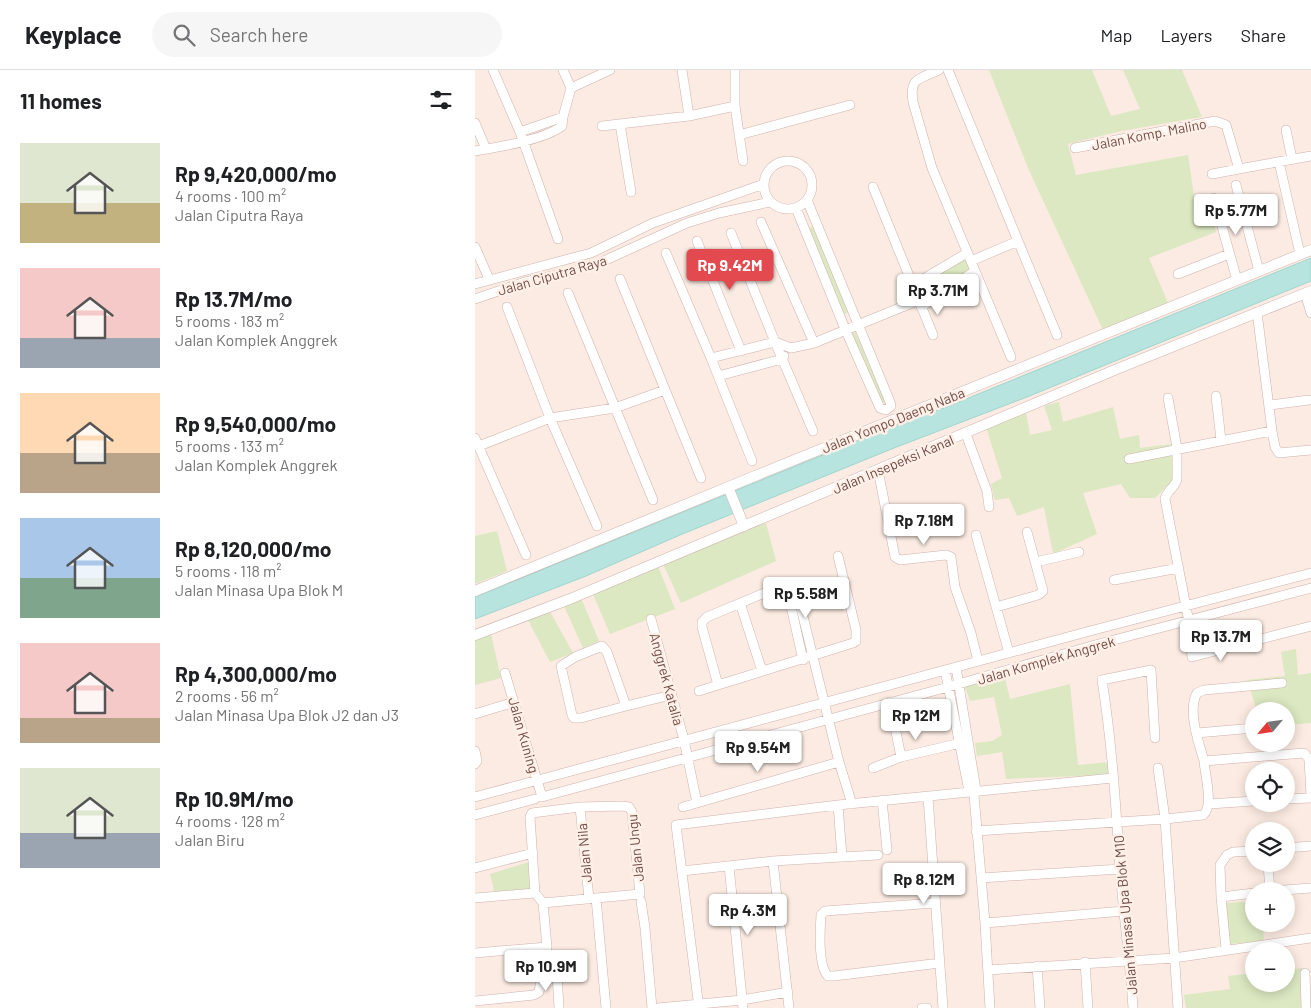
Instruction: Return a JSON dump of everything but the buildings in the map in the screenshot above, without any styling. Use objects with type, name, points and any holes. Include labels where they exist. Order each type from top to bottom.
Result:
[{"type":"street","points":[[493,70],[520,132],[558,239]]},
{"type":"street","points":[[475,151],[523,142],[561,128],[571,88],[563,70]]},
{"type":"street","points":[[571,88],[610,70]]},
{"type":"street","points":[[682,70],[689,116]]},
{"type":"street","points":[[735,70],[735,106],[743,161]]},
{"type":"street","points":[[939,70],[917,81],[913,84],[911,91],[932,168],[1011,357]]},
{"type":"street","points":[[949,70],[1057,335]]},
{"type":"street","points":[[739,135],[850,105]]},
{"type":"street","points":[[602,126],[689,116],[735,106]]},
{"type":"street","points":[[520,132],[563,117]]},
{"type":"street","name":"Jalan Komp. Malino","points":[[1075,148],[1215,121],[1226,125],[1239,168]]},
{"type":"street","points":[[475,123],[486,149]]},
{"type":"street","points":[[620,124],[631,192]]},
{"type":"street","points":[[1286,130],[1292,159]]},
{"type":"street","points":[[1212,174],[1311,156]]},
{"type":"street","points":[[790,161],[802,165],[810,175],[812,188],[807,200],[796,208],[782,209],[770,202],[763,184],[768,171],[777,163],[790,161]]},
{"type":"street","points":[[1279,162],[1300,254]]},
{"type":"street","name":"Jalan Ciputra Raya","points":[[475,284],[591,253],[653,223],[763,184]]},
{"type":"street","points":[[1236,185],[1259,271]]},
{"type":"street","points":[[873,187],[933,335]]},
{"type":"street","points":[[1214,198],[1237,280]]},
{"type":"street","points":[[796,208],[845,329],[880,408],[886,410],[891,406],[890,402],[807,200]]},
{"type":"street","name":"Jalan Ciputra Raya","points":[[475,299],[525,282],[597,264],[687,223],[770,202]]},
{"type":"street","points":[[761,222],[814,342]]},
{"type":"street","points":[[731,233],[813,431]]},
{"type":"street","points":[[697,241],[741,351]]},
{"type":"street","points":[[913,285],[969,257],[1018,241]]},
{"type":"street","points":[[475,247],[489,279]]},
{"type":"street","name":"Jalan Yompo Daeng Naba","points":[[475,591],[1311,250]]},
{"type":"street","points":[[591,253],[597,264]]},
{"type":"street","points":[[666,253],[711,358],[751,460]]},
{"type":"street","points":[[1179,274],[1229,254]]},
{"type":"street","points":[[711,358],[775,342],[791,348],[814,342],[858,324],[920,303],[975,271]]},
{"type":"street","points":[[620,279],[701,478]]},
{"type":"street","points":[[1308,292],[1311,313]]},
{"type":"street","name":"Jalan Insepeksi Kanal","points":[[475,635],[570,599],[1117,369],[1308,292]]},
{"type":"street","points":[[568,293],[653,500]]},
{"type":"street","points":[[507,307],[550,418],[597,526]]},
{"type":"street","points":[[1257,312],[1275,447],[1279,453],[1311,450]]},
{"type":"street","points":[[718,376],[782,359],[791,348]]},
{"type":"street","points":[[479,446],[550,418],[615,408],[665,390]]},
{"type":"street","points":[[1216,396],[1221,440]]},
{"type":"street","points":[[1168,398],[1177,448],[1177,483],[1166,495],[1165,499],[1189,622],[1192,657],[1311,626]]},
{"type":"street","points":[[1270,405],[1309,400]]},
{"type":"street","points":[[1129,458],[1272,431]]},
{"type":"street","points":[[966,434],[985,484],[989,507]]},
{"type":"street","points":[[475,438],[526,555]]},
{"type":"street","points":[[877,470],[895,557],[900,560],[946,555],[951,557],[955,587],[971,633],[978,661]]},
{"type":"street","points":[[728,487],[745,526]]},
{"type":"street","points":[[996,607],[1042,593],[1043,589],[1027,532]]},
{"type":"street","points":[[976,535],[1009,653]]},
{"type":"street","points":[[1036,562],[1079,552]]},
{"type":"street","points":[[699,691],[803,660],[856,641],[856,630],[838,556]]},
{"type":"street","points":[[1114,580],[1179,568]]},
{"type":"street","name":"Jalan Komplek Anggrek","points":[[475,797],[1311,573]]},
{"type":"street","points":[[785,584],[803,660]]},
{"type":"street","points":[[718,685],[702,622],[707,617],[785,584],[794,586],[798,593],[839,762],[852,804]]},
{"type":"street","name":"Jalan Komplek Anggrek","points":[[539,798],[959,684],[1095,645],[1189,622],[1311,588]]},
{"type":"street","points":[[740,603],[762,671]]},
{"type":"street","name":"Anggrek Katalia","points":[[651,619],[684,740],[697,803]]},
{"type":"street","points":[[626,706],[605,648],[598,646],[561,666],[574,718],[581,718],[671,695]]},
{"type":"street","points":[[956,667],[964,743]]},
{"type":"street","points":[[945,670],[964,743],[973,792],[985,923],[990,1008]]},
{"type":"street","name":"Jalan Minasa Upa Blok M10","points":[[1133,1008],[1120,869],[1118,821],[1108,716],[1102,680],[1151,670],[1155,738]]},
{"type":"street","name":"Jalan Kuning","points":[[505,673],[537,781],[539,798]]},
{"type":"street","points":[[976,831],[1203,815],[1207,811],[1209,804],[1204,761],[1197,733],[1195,696],[1199,691],[1282,683]]},
{"type":"street","points":[[475,714],[515,702]]},
{"type":"street","points":[[890,702],[901,757]]},
{"type":"street","points":[[1197,733],[1245,729]]},
{"type":"street","points":[[873,768],[901,757],[964,743]]},
{"type":"street","points":[[475,751],[477,761],[475,764]]},
{"type":"street","points":[[1204,761],[1304,753],[1309,759],[1311,796],[1295,798]]},
{"type":"street","points":[[683,807],[839,762]]},
{"type":"street","points":[[1158,768],[1178,1008]]},
{"type":"street","points":[[699,1006],[676,825],[883,800],[1113,778]]},
{"type":"street","points":[[928,797],[943,1008]]},
{"type":"street","points":[[475,816],[539,798]]},
{"type":"street","points":[[883,800],[887,850]]},
{"type":"street","points":[[1209,804],[1245,802]]},
{"type":"street","points":[[838,805],[842,857]]},
{"type":"street","name":"Jalan Ungu","points":[[533,853],[530,817],[532,813],[580,807],[622,806],[631,809],[652,1008]]},
{"type":"street","name":"Jalan Nila","points":[[580,807],[606,1008]]},
{"type":"street","points":[[1295,847],[1311,846]]},
{"type":"street","points":[[1227,949],[1221,898],[1220,865],[1223,858],[1233,852],[1245,851]]},
{"type":"street","points":[[475,868],[533,853],[535,893],[543,903],[547,947],[538,994],[475,1001]]},
{"type":"street","points":[[682,871],[773,861],[877,855]]},
{"type":"street","points":[[773,861],[789,1008]]},
{"type":"street","points":[[729,866],[742,1004]]},
{"type":"street","points":[[981,878],[1120,869]]},
{"type":"street","points":[[1295,889],[1311,888]]},
{"type":"street","points":[[475,898],[535,893]]},
{"type":"street","points":[[1221,898],[1245,894]]},
{"type":"street","points":[[543,903],[592,898],[640,898]]},
{"type":"street","points":[[935,903],[825,911],[821,916],[820,923],[822,967],[827,976],[834,976],[940,963]]},
{"type":"street","points":[[985,923],[1124,911]]},
{"type":"street","points":[[988,970],[1085,962],[1174,958],[1311,938]]},
{"type":"street","points":[[475,953],[547,947]]},
{"type":"street","points":[[1085,962],[1088,1008]]},
{"type":"street","points":[[1037,966],[1041,1008]]},
{"type":"street","points":[[1305,972],[1306,1008]]},
{"type":"street","points":[[557,974],[559,1008]]},
{"type":"street","points":[[657,1008],[742,1004],[788,992]]},
{"type":"street","points":[[922,1008],[927,1008]]},
{"type":"green space","points":[[989,70],[1092,70],[1111,116],[1140,109],[1123,70],[1182,70],[1202,117],[1121,131],[1068,144],[1076,175],[1188,155],[1197,216],[1211,212],[1216,232],[1149,258],[1168,303],[1103,330],[1028,168]]},
{"type":"green space","points":[[815,226],[849,312],[844,314],[809,228]]},
{"type":"green space","points":[[967,257],[973,277],[938,297],[923,284]]},
{"type":"green space","points":[[855,332],[887,401],[882,403],[851,334]]},
{"type":"green space","points":[[1059,402],[1063,422],[1113,407],[1120,439],[1139,435],[1140,448],[1171,444],[1173,480],[1155,498],[1130,498],[1121,484],[1083,493],[1097,534],[1053,554],[1044,507],[1017,516],[1009,498],[995,500],[991,484],[1002,478],[986,427],[1026,412],[1030,435],[1052,430],[1044,406]]},
{"type":"green space","points":[[766,523],[776,561],[681,603],[663,564]]},
{"type":"green space","points":[[497,531],[507,571],[475,584],[475,536]]},
{"type":"green space","points":[[658,566],[675,609],[610,634],[593,594]]},
{"type":"green space","points":[[581,598],[599,641],[583,648],[564,606]]},
{"type":"green space","points":[[549,610],[573,653],[550,662],[528,620]]},
{"type":"green space","points":[[491,634],[501,678],[475,685],[475,640]]},
{"type":"green space","points":[[1296,649],[1298,675],[1311,673],[1311,723],[1295,724],[1295,702],[1254,702],[1247,680],[1285,676],[1281,652]]},
{"type":"green space","points":[[1004,674],[1010,699],[1070,684],[1078,765],[1109,762],[1108,775],[1006,779],[1002,752],[977,756],[975,743],[992,741],[1002,735],[994,697],[970,701],[965,687]]},
{"type":"green space","points":[[529,862],[533,897],[496,899],[490,874]]},
{"type":"green space","points":[[1245,902],[1245,932],[1263,932],[1264,941],[1230,944],[1226,903]]},
{"type":"green space","points":[[1302,968],[1302,1008],[1186,1008],[1184,995],[1230,989],[1228,976],[1245,974],[1245,992],[1295,992],[1295,969]]},
{"type":"water","points":[[1311,258],[1311,281],[1027,397],[894,448],[680,535],[586,576],[475,619],[475,597]]}]
